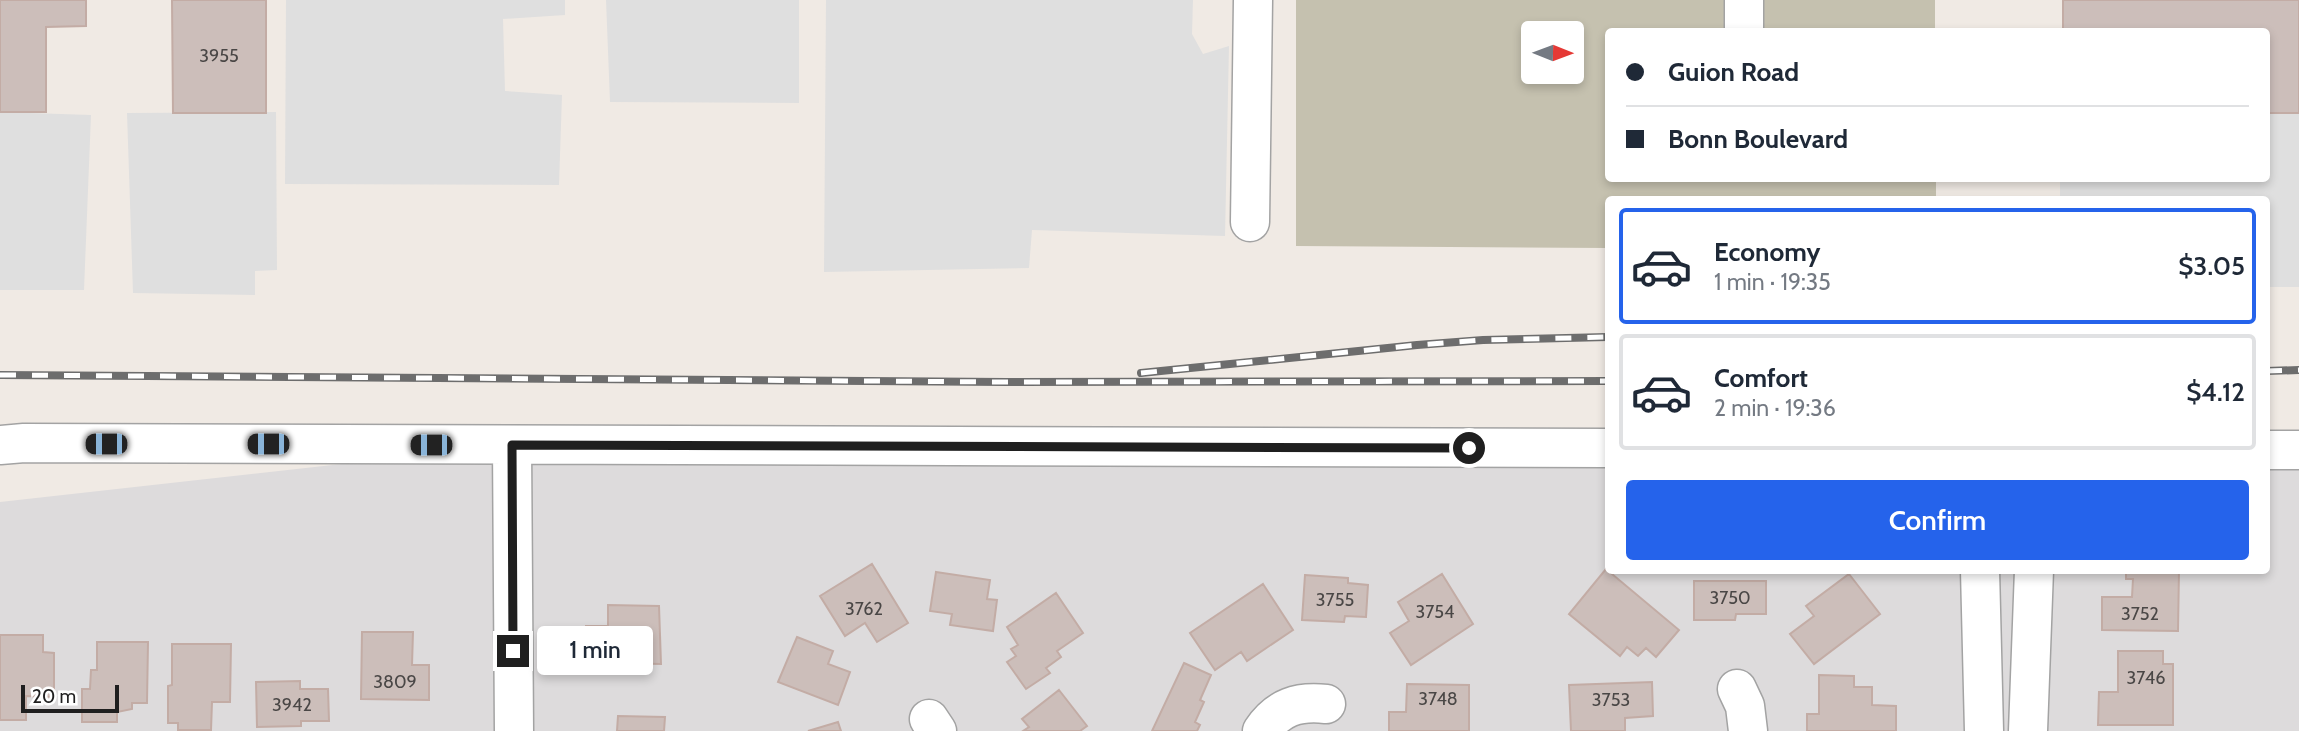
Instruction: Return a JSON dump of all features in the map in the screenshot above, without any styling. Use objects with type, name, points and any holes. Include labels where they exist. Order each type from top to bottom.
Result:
[{"type":"street","points":[[1250,222],[1253,0]]},
{"type":"street","points":[[1744,0],[1744,28]]},
{"type":"street","points":[[0,445],[1605,448]]},
{"type":"street","points":[[512,445],[514,731]]},
{"type":"street","points":[[2270,450],[2299,450]]},
{"type":"street","points":[[1980,574],[1984,731]]},
{"type":"street","points":[[2028,731],[2034,574]]},
{"type":"street","points":[[1737,689],[1745,706],[1748,731]]},
{"type":"street","points":[[1262,731],[1271,718],[1286,708],[1308,702],[1326,704]]},
{"type":"shaded area","points":[[286,0],[565,0],[565,15],[503,19],[505,91],[562,95],[559,185],[285,184]]},
{"type":"shaded area","points":[[606,0],[799,0],[799,103],[610,102]]},
{"type":"shaded area","points":[[826,0],[1193,0],[1192,34],[1203,54],[1229,46],[1225,236],[1032,230],[1029,268],[824,272]]},
{"type":"shaded area","points":[[1296,0],[1935,0],[1935,28],[1605,28],[1605,182],[1936,182],[1936,196],[1605,196],[1605,248],[1296,246]]},
{"type":"shaded area","points":[[0,112],[91,115],[84,290],[0,290]]},
{"type":"shaded area","points":[[276,112],[277,270],[255,271],[255,295],[133,293],[127,113]]},
{"type":"shaded area","points":[[2270,113],[2299,113],[2299,287],[2270,287],[2270,196],[2060,196],[2060,182],[2270,182]]},
{"type":"shaded area","points":[[512,445],[1605,448],[1605,574],[2270,574],[2270,452],[2299,452],[2299,731],[0,731],[0,502]]},
{"type":"building","points":[[0,0],[86,0],[86,26],[46,27],[46,112],[0,112]]},
{"type":"building","points":[[172,0],[266,0],[266,113],[173,113]]},
{"type":"building","points":[[2063,0],[2299,0],[2299,113],[2270,113],[2270,28],[2063,28]]},
{"type":"building","points":[[872,564],[908,623],[877,642],[865,623],[845,636],[820,596]]},
{"type":"building","points":[[1605,570],[1605,574],[1612,574],[1679,630],[1656,657],[1646,648],[1638,656],[1627,647],[1620,656],[1569,614]]},
{"type":"building","points":[[936,572],[990,580],[987,599],[997,600],[993,631],[950,625],[952,614],[930,611]]},
{"type":"building","points":[[1442,574],[1473,624],[1411,665],[1390,633],[1409,621],[1398,602]]},
{"type":"building","points":[[1849,574],[1880,614],[1814,664],[1790,634],[1814,616],[1806,606]]},
{"type":"building","points":[[2126,574],[2179,574],[2178,631],[2102,630],[2102,597],[2132,597],[2133,579],[2126,579]]},
{"type":"building","points":[[1305,575],[1348,578],[1348,583],[1368,585],[1366,617],[1345,616],[1344,622],[1302,620]]},
{"type":"building","points":[[1694,581],[1766,581],[1766,614],[1736,614],[1735,620],[1694,620]]},
{"type":"building","points":[[1263,584],[1293,630],[1247,661],[1241,652],[1215,670],[1190,633]]},
{"type":"building","points":[[1056,593],[1083,633],[1057,651],[1061,657],[1046,668],[1050,673],[1026,689],[1007,662],[1016,656],[1011,649],[1018,645],[1007,627]]},
{"type":"building","points":[[608,605],[659,606],[661,664],[617,663],[617,668],[586,667],[586,626],[608,626]]},
{"type":"building","points":[[362,632],[413,632],[412,665],[429,665],[429,700],[361,699]]},
{"type":"building","points":[[0,635],[43,635],[43,652],[54,653],[54,697],[26,696],[26,720],[0,720]]},
{"type":"building","points":[[797,637],[833,651],[828,664],[850,672],[838,705],[778,682]]},
{"type":"building","points":[[97,642],[148,642],[147,703],[132,703],[132,709],[117,712],[117,722],[82,722],[82,689],[90,689],[91,670],[97,670]]},
{"type":"building","points":[[172,644],[231,644],[230,702],[212,702],[211,730],[178,730],[178,723],[168,723]]},
{"type":"building","points":[[2118,651],[2163,651],[2163,664],[2173,664],[2173,725],[2098,725],[2099,692],[2118,692]]},
{"type":"building","points":[[1184,663],[1211,675],[1200,700],[1204,702],[1195,722],[1200,725],[1197,731],[1152,731]]},
{"type":"building","points":[[1819,675],[1854,676],[1854,687],[1872,687],[1872,705],[1896,706],[1896,731],[1807,731],[1807,714],[1819,714]]},
{"type":"building","points":[[300,681],[300,689],[328,689],[329,721],[301,721],[301,726],[257,727],[256,682]]},
{"type":"building","points":[[1652,682],[1653,716],[1625,718],[1625,731],[1571,731],[1569,685]]},
{"type":"building","points":[[1407,684],[1469,685],[1469,731],[1389,731],[1389,712],[1406,712]]},
{"type":"building","points":[[1059,690],[1087,726],[1080,731],[1023,731],[1029,727],[1022,719]]},
{"type":"building","points":[[618,716],[665,717],[664,731],[617,731]]},
{"type":"building","points":[[838,722],[841,731],[808,731]]},
{"type":"railway","points":[[1141,373],[1417,345],[1483,340],[1605,337]]},
{"type":"railway","points":[[2270,371],[2299,370]]},
{"type":"railway","points":[[0,375],[1006,382],[1605,381]]},
{"type":"route","points":[[513,651],[512,445],[1469,448]]}]
